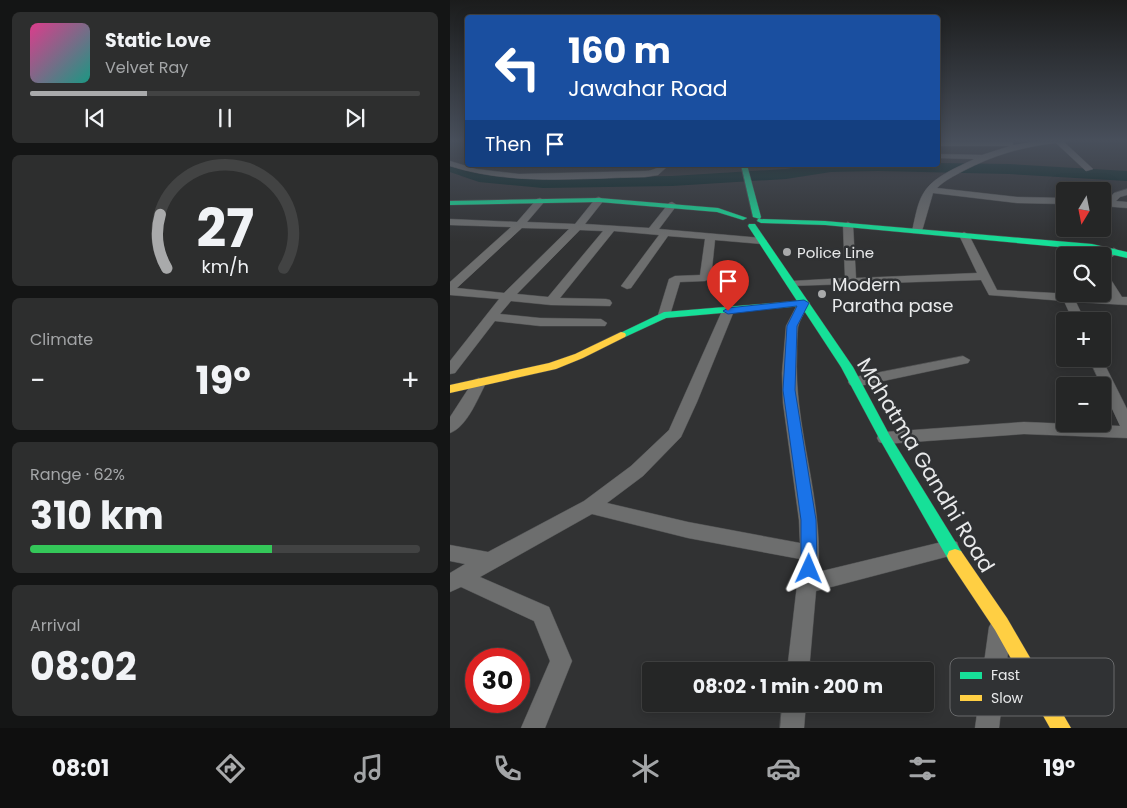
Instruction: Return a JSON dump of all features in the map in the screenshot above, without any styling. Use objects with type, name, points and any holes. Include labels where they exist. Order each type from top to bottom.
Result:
[{"type":"main road","name":"Mahatma Gandhi Road","points":[[738,174],[752,220],[762,241],[855,382],[885,438],[950,548],[1020,658]]},
{"type":"main road","name":"Mahatma Gandhi Road","points":[[744,174],[745,193]]},
{"type":"main road","points":[[450,203],[599,200],[672,205],[718,210],[752,220],[848,225],[1092,247],[1114,251],[1127,256]]},
{"type":"main road","points":[[450,389],[564,362],[588,352],[647,321],[664,315],[804,303]]},
{"type":"main road","name":"Mahatma Gandhi Road","points":[[1054,716],[1061,728]]},
{"type":"street","points":[[497,174],[519,177],[645,174]]},
{"type":"street","points":[[917,231],[927,194],[940,180],[951,174]]},
{"type":"street","points":[[1111,199],[1116,195],[1127,192]]},
{"type":"street","points":[[927,194],[1022,201],[1056,201]]},
{"type":"street","points":[[450,370],[508,296],[577,227],[599,200]]},
{"type":"street","points":[[450,290],[519,225],[540,201]]},
{"type":"street","points":[[1111,203],[1127,205]]},
{"type":"street","points":[[652,231],[672,205]]},
{"type":"street","points":[[453,224],[611,228],[762,241]]},
{"type":"street","points":[[848,225],[851,282]]},
{"type":"street","points":[[550,300],[611,228]]},
{"type":"street","points":[[626,286],[666,232]]},
{"type":"street","points":[[964,235],[994,293],[1056,297]]},
{"type":"street","points":[[664,315],[676,279],[705,278],[710,237]]},
{"type":"street","points":[[792,284],[985,276]]},
{"type":"street","points":[[1111,286],[1123,301]]},
{"type":"street","points":[[450,290],[550,300],[606,303]]},
{"type":"street","points":[[799,662],[810,553],[808,520],[789,390],[792,326],[804,303]]},
{"type":"street","points":[[455,580],[590,506],[637,471],[661,449],[675,433],[728,311]]},
{"type":"street","points":[[492,317],[540,322],[601,323]]},
{"type":"street","points":[[855,382],[963,360]]},
{"type":"street","points":[[1100,367],[1127,425]]},
{"type":"street","points":[[450,427],[480,383]]},
{"type":"street","points":[[885,438],[1024,428],[1127,432]]},
{"type":"street","points":[[590,506],[688,530],[810,553]]},
{"type":"street","points":[[808,584],[950,548]]},
{"type":"street","points":[[450,553],[490,561]]},
{"type":"street","points":[[455,580],[542,614],[561,661],[533,728]]},
{"type":"street","points":[[996,658],[1000,624]]},
{"type":"street","points":[[792,728],[793,712]]},
{"type":"waterway","points":[[470,174],[479,177],[543,183],[672,181],[786,174]]},
{"type":"waterway","points":[[1093,174],[1127,176]]},
{"type":"traffic: fast","points":[[746,174],[757,217]]},
{"type":"traffic: fast","points":[[450,203],[599,200],[718,210],[743,218]]},
{"type":"traffic: fast","points":[[761,221],[825,223],[1092,247],[1127,255]]},
{"type":"traffic: fast","points":[[752,226],[847,367],[885,438],[955,556]]},
{"type":"traffic: fast","points":[[621,335],[664,315],[804,303]]},
{"type":"traffic: slow","points":[[450,389],[552,366],[579,356],[621,335]]},
{"type":"traffic: slow","points":[[955,556],[1001,624],[1021,658]]},
{"type":"traffic: slow","points":[[1054,716],[1061,728]]},
{"type":"place","name":"Police Line","points":[[787,252]]},
{"type":"place","name":"Modern Paratha pase","points":[[822,294]]},
{"type":"route","points":[[728,311],[804,303],[792,326],[789,390],[808,520],[809,569]]}]
